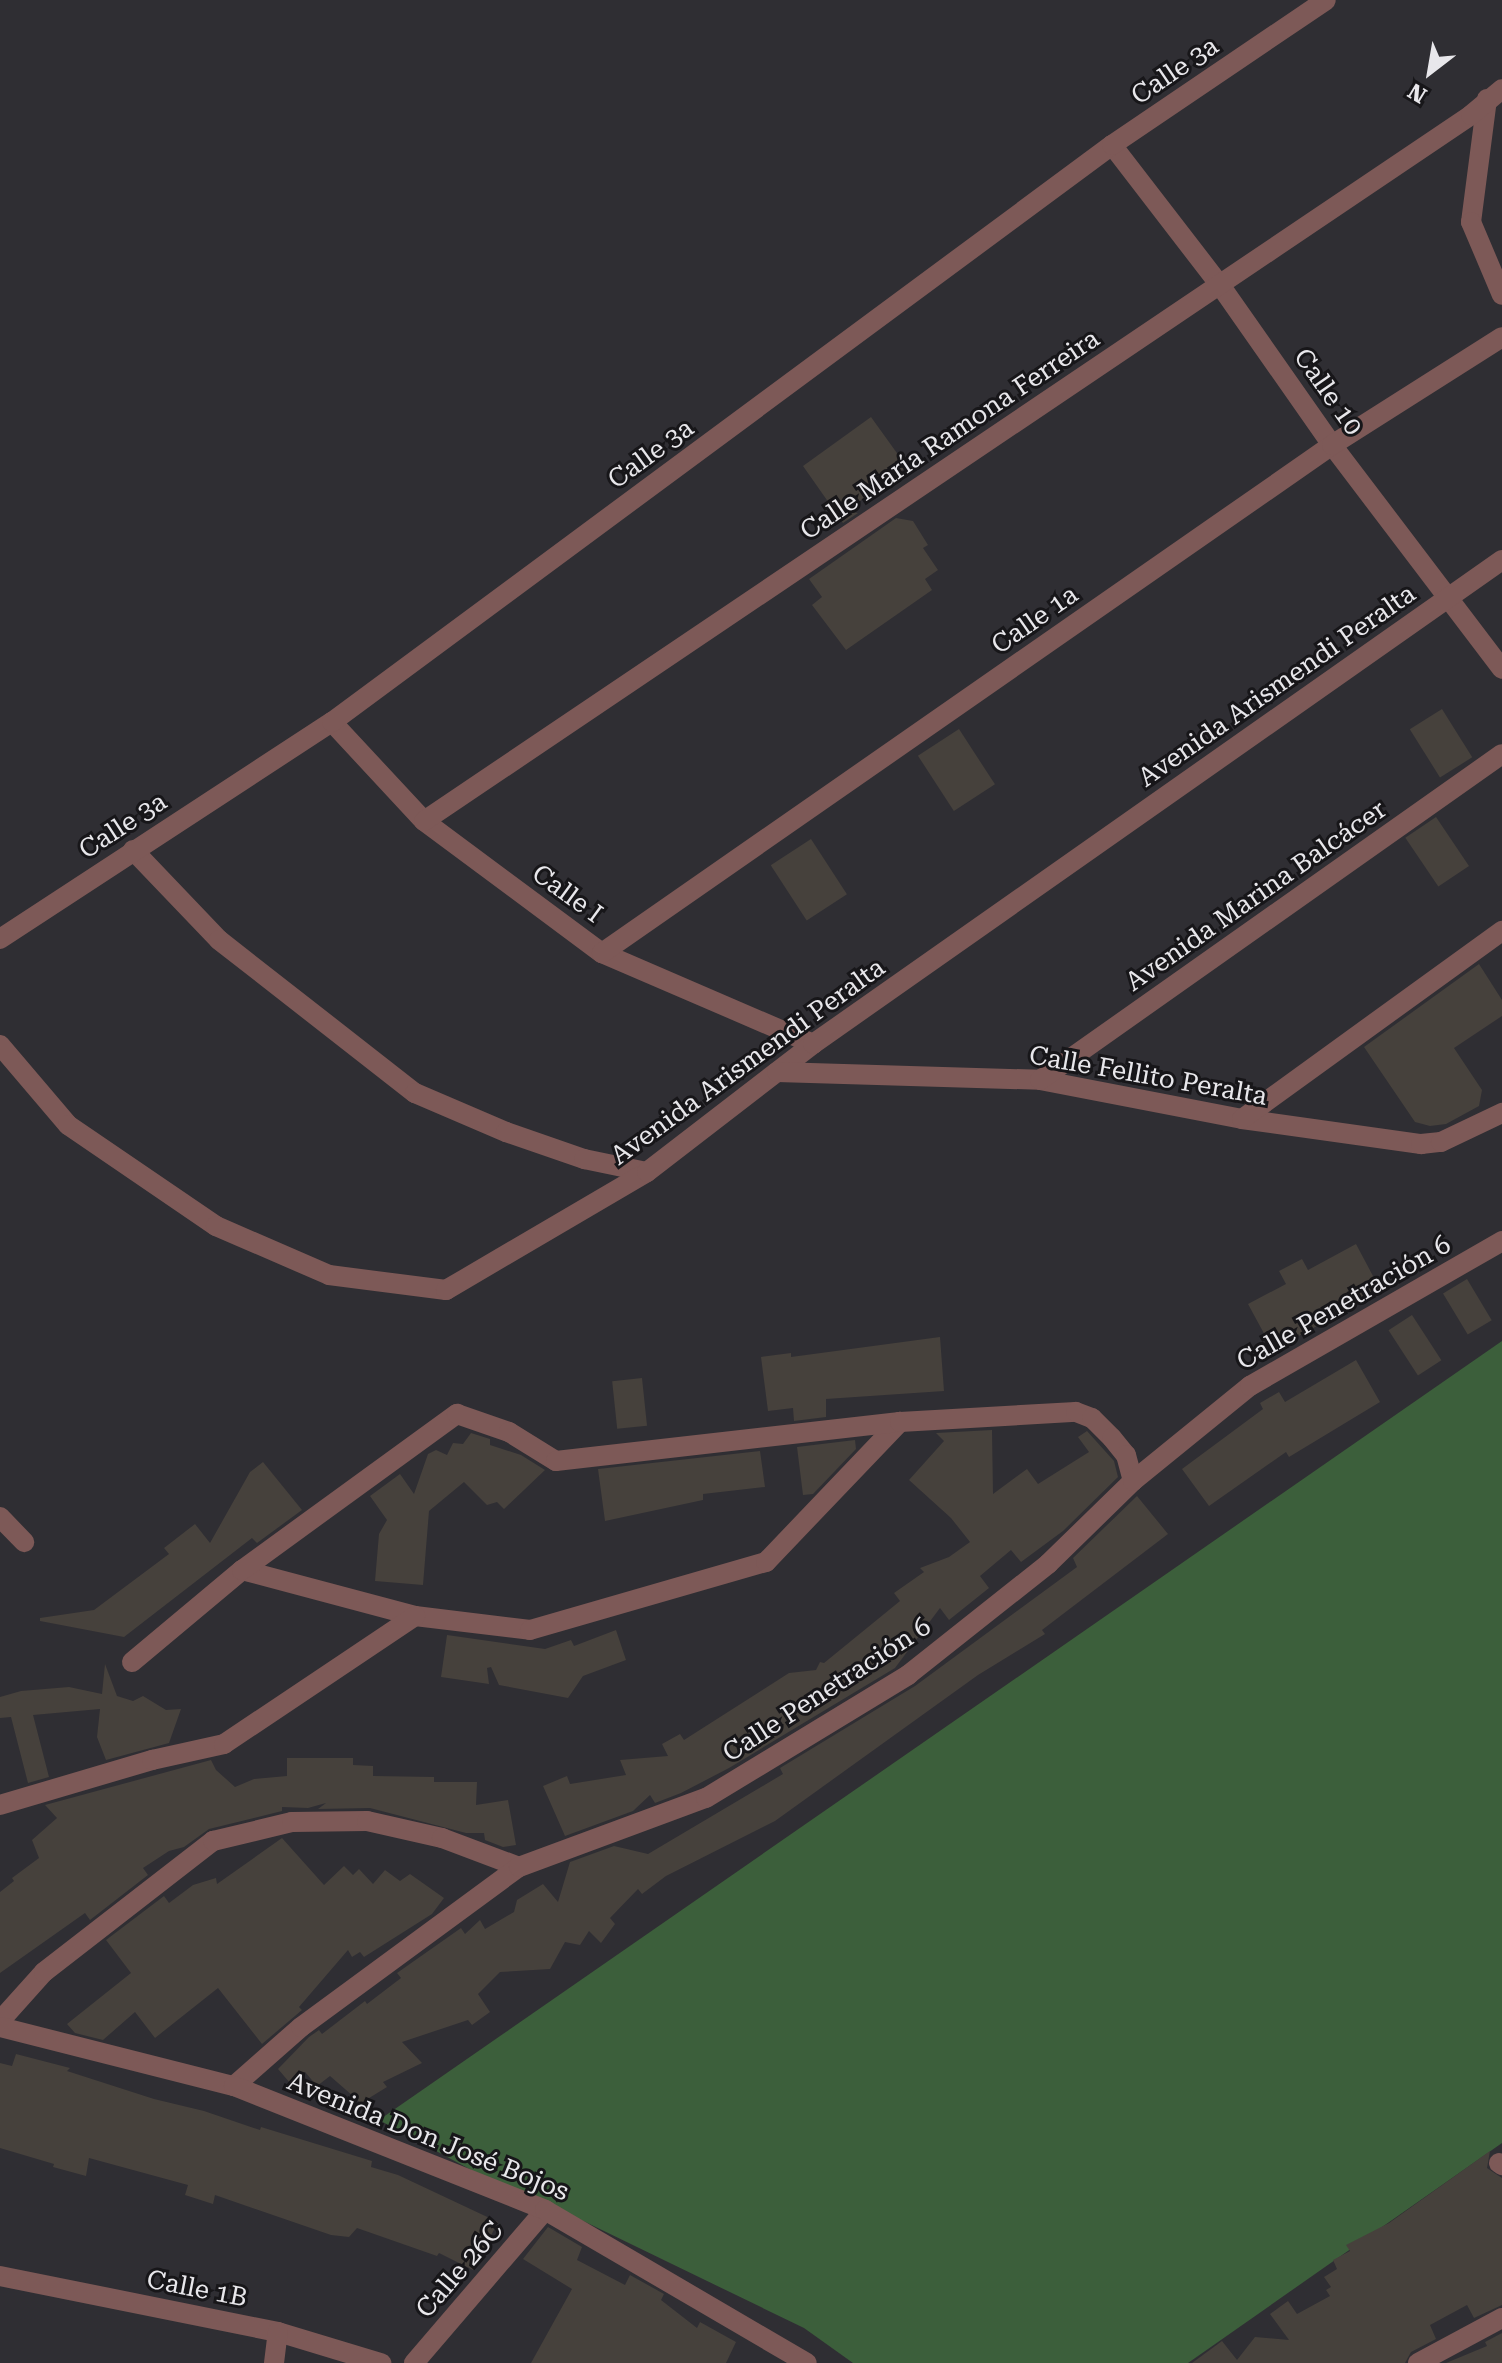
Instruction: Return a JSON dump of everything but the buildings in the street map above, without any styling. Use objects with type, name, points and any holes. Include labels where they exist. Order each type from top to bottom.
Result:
[{"type":"street","name":"Calle 3a","points":[[0,939],[332,722],[1112,145],[1326,0]]},
{"type":"street","name":"Calle María Ramona Ferreira","points":[[424,821],[1471,115],[1495,94]]},
{"type":"street","points":[[1495,94],[1471,222],[1502,295]]},
{"type":"street","name":"Calle 10","points":[[1112,145],[1220,285],[1332,445],[1502,669]]},
{"type":"street","name":"Calle 1a","points":[[602,953],[1332,445],[1502,337]]},
{"type":"street","name":"Avenida Arismendi Peralta","points":[[0,1045],[68,1125],[216,1226],[329,1275],[446,1290],[647,1172],[813,1044],[1502,560]]},
{"type":"street","name":"Calle I","points":[[332,722],[424,821],[602,953],[813,1044]]},
{"type":"street","name":"Avenida Marina Balcácer","points":[[1040,1080],[1502,754]]},
{"type":"street","points":[[133,850],[219,940],[415,1093],[584,1159],[647,1172]]},
{"type":"street","points":[[1242,1119],[1502,931]]},
{"type":"street","name":"Calle Fellito Peralta","points":[[777,1072],[1040,1080],[1242,1119],[1421,1144],[1441,1142],[1502,1113]]},
{"type":"street","name":"Calle Penetración 6","points":[[234,2086],[301,2027],[519,1867],[706,1798],[908,1675],[1048,1564],[1133,1481],[1250,1386],[1502,1241]]},
{"type":"street","points":[[132,1662],[242,1570],[457,1414],[509,1432],[556,1461],[900,1422],[1076,1412],[1092,1418],[1112,1438],[1126,1455],[1133,1481]]},
{"type":"street","points":[[242,1570],[415,1616],[530,1630],[766,1562],[900,1422]]},
{"type":"street","points":[[0,1517],[24,1542]]},
{"type":"street","points":[[0,1805],[152,1760],[224,1744],[415,1616]]},
{"type":"street","points":[[0,2024],[44,1972],[213,1841],[292,1822],[367,1821],[442,1838],[519,1867]]},
{"type":"street","name":"Avenida Don José Bojos","points":[[0,2024],[234,2086],[545,2210],[807,2363]]},
{"type":"street","name":"Calle 26C","points":[[414,2363],[545,2210]]},
{"type":"street","name":"Calle 1B","points":[[0,2276],[278,2332],[381,2363]]},
{"type":"street","points":[[1418,2363],[1502,2318]]},
{"type":"street","points":[[274,2363],[278,2332]]},
{"type":"green space","points":[[1502,1341],[1502,2143],[1188,2363],[853,2363],[804,2328],[571,2215],[545,2210],[379,2120]]}]
